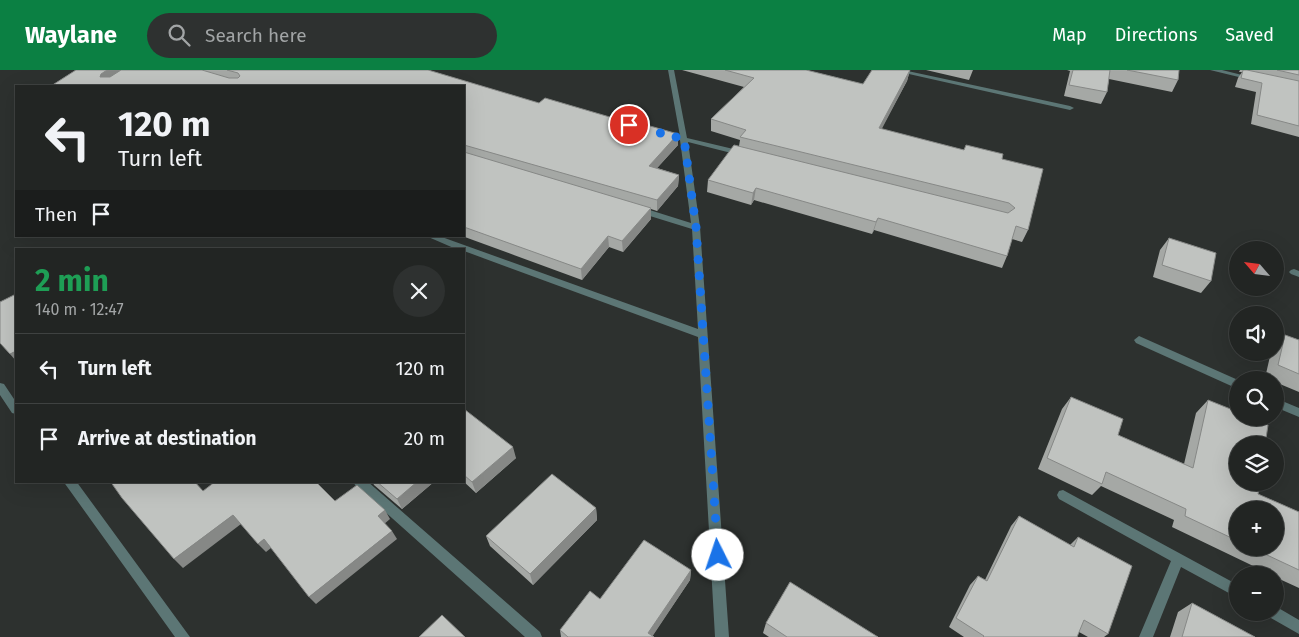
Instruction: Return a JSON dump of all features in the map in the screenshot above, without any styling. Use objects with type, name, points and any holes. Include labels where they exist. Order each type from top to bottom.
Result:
[{"type":"street","points":[[671,70],[684,139],[696,227],[722,637]]},
{"type":"street","points":[[894,70],[1070,108]]},
{"type":"street","points":[[1217,70],[1255,79]]},
{"type":"street","points":[[655,132],[752,156]]},
{"type":"street","points":[[631,208],[696,227]]},
{"type":"street","points":[[433,237],[463,248]]},
{"type":"street","points":[[465,249],[703,335]]},
{"type":"street","points":[[1139,340],[1229,381]]},
{"type":"street","points":[[0,387],[15,409]]},
{"type":"street","points":[[1284,406],[1299,413]]},
{"type":"street","points":[[70,483],[182,637]]},
{"type":"street","points":[[362,483],[535,637]]},
{"type":"street","points":[[1063,495],[1229,587]]},
{"type":"street","points":[[1146,637],[1178,559]]},
{"type":"street","points":[[1284,618],[1299,627]]},
{"type":"building","points":[[76,70],[107,70],[100,77],[110,77],[121,70],[202,70],[229,78],[238,78],[240,76],[238,73],[227,70],[428,70],[539,103],[545,98],[620,120],[622,118],[678,134],[649,166],[679,175],[657,200],[465,145],[465,85],[53,85]]},
{"type":"building","points":[[725,70],[806,70],[863,84],[872,70],[910,70],[879,128],[964,150],[966,145],[1003,154],[1002,159],[1043,169],[1028,230],[1016,226],[1007,256],[878,218],[876,222],[756,188],[753,193],[708,180],[734,145],[1008,213],[1015,208],[1009,203],[740,137],[746,130],[711,119],[754,78]]},
{"type":"building","points":[[1073,70],[1110,70],[1107,92],[1069,85]]},
{"type":"building","points":[[1127,70],[1179,70],[1178,80]]},
{"type":"building","points":[[1243,70],[1299,81],[1299,126],[1257,115],[1262,83],[1241,78]]},
{"type":"building","points":[[1277,70],[1299,70],[1299,75]]},
{"type":"building","points":[[465,152],[651,208],[622,241],[608,236],[581,269],[465,227]]},
{"type":"building","points":[[1169,238],[1216,253],[1211,281],[1162,265]]},
{"type":"building","points":[[15,294],[15,352],[10,354],[0,343],[0,302]]},
{"type":"building","points":[[1285,335],[1299,340],[1299,374],[1278,365],[1279,361],[1284,361]]},
{"type":"building","points":[[1071,397],[1123,419],[1118,435],[1193,468],[1208,400],[1229,408],[1229,426],[1268,426],[1266,436],[1229,436],[1229,491],[1258,491],[1258,494],[1274,501],[1229,501],[1229,537],[1185,516],[1186,509],[1106,472],[1102,484],[1047,458]]},
{"type":"building","points":[[465,410],[513,447],[472,482],[465,476]]},
{"type":"building","points":[[552,474],[596,508],[530,574],[486,536]]},
{"type":"building","points":[[111,483],[196,483],[203,491],[213,483],[317,483],[335,501],[357,485],[385,510],[378,516],[392,531],[309,597],[264,539],[258,544],[233,515],[174,559]]},
{"type":"building","points":[[378,483],[416,483],[397,499]]},
{"type":"building","points":[[1284,505],[1299,512],[1299,570],[1269,556],[1284,556]]},
{"type":"building","points":[[1019,516],[1074,547],[1078,537],[1132,566],[1108,634],[1084,620],[1077,637],[983,637],[956,618],[978,576],[987,581]]},
{"type":"building","points":[[644,540],[691,570],[648,633],[654,637],[568,637],[560,630],[590,591],[600,599]]},
{"type":"building","points":[[790,582],[878,637],[787,637],[766,623]]},
{"type":"building","points":[[1192,603],[1255,637],[1182,637]]},
{"type":"building","points":[[442,615],[465,637],[419,637]]},
{"type":"route","points":[[629,125],[684,139],[696,227],[718,555]]}]
